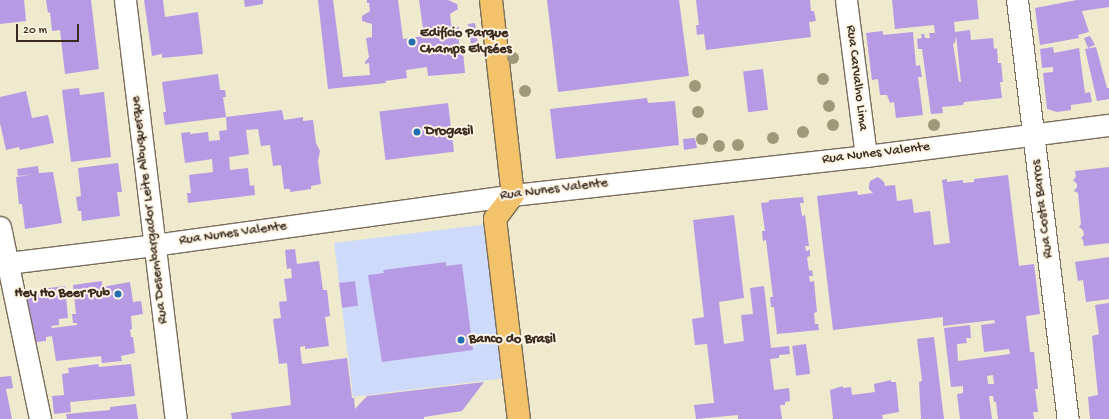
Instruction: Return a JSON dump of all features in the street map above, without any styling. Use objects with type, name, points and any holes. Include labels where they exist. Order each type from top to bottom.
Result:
[{"type":"main road","points":[[491,0],[513,195],[495,219],[519,419]]},
{"type":"street","name":"Rua Desembargador Leite Albuquerque","points":[[125,0],[176,419]]},
{"type":"street","name":"Rua Carvalho Lima","points":[[846,0],[866,156]]},
{"type":"street","name":"Rua Costa Barros","points":[[1017,0],[1068,419]]},
{"type":"street","name":"Rua Nunes Valente","points":[[4,264],[154,245],[513,195],[866,156],[1109,125]]},
{"type":"street","points":[[0,227],[4,264],[40,419]]},
{"type":"shaded area","points":[[489,224],[508,378],[353,397],[334,243]]},
{"type":"building","points":[[0,0],[24,0],[26,21],[0,24]]},
{"type":"building","points":[[46,0],[91,0],[99,69],[65,74],[60,30],[52,31],[50,12],[48,13]]},
{"type":"building","points":[[144,0],[163,0],[165,17],[198,12],[203,54],[162,58],[162,54],[152,56]]},
{"type":"building","points":[[244,0],[263,0],[263,4],[245,7]]},
{"type":"building","name":"Edifício Parque Champs Elysées","points":[[318,0],[333,0],[343,77],[370,75],[369,63],[365,64],[365,62],[369,57],[366,38],[372,37],[372,24],[362,21],[362,16],[370,11],[367,0],[398,0],[403,39],[424,36],[419,0],[448,0],[457,4],[458,9],[450,14],[451,23],[453,28],[459,27],[459,44],[465,49],[465,51],[463,51],[465,73],[428,76],[427,67],[406,70],[407,78],[385,81],[386,83],[328,89]]},
{"type":"building","points":[[547,0],[679,0],[689,76],[558,92]]},
{"type":"building","points":[[696,0],[810,0],[811,11],[814,11],[816,21],[809,22],[811,37],[706,50],[704,34],[697,35],[696,25],[699,25]]},
{"type":"building","points":[[892,0],[977,0],[979,19],[954,22],[955,32],[970,30],[971,40],[993,38],[994,49],[997,48],[998,63],[1001,63],[1003,82],[1000,82],[1002,98],[964,102],[963,105],[942,107],[943,113],[931,114],[922,49],[918,49],[917,39],[922,38],[921,34],[924,34],[925,38],[930,38],[929,33],[935,33],[934,25],[895,29]],"holes":[[[956,35],[961,82],[959,82],[953,44],[955,43]]]},
{"type":"building","points":[[1077,0],[1109,0],[1109,7],[1082,11],[1089,32],[1078,35],[1079,38],[1040,45],[1035,8]]},
{"type":"building","points":[[475,23],[478,45],[471,46],[468,24]]},
{"type":"building","points":[[883,31],[883,35],[913,32],[916,66],[920,65],[922,77],[918,77],[923,115],[896,118],[894,102],[890,103],[887,95],[880,95],[878,79],[872,80],[866,33]]},
{"type":"building","points":[[1090,36],[1095,45],[1088,48],[1084,38]]},
{"type":"building","points":[[1053,47],[1054,53],[1079,48],[1085,93],[1090,92],[1092,102],[1071,105],[1071,110],[1057,112],[1047,109],[1043,73],[1053,72],[1053,67],[1042,68],[1040,49]]},
{"type":"building","points":[[1096,47],[1107,88],[1109,88],[1109,99],[1097,101],[1085,49]]},
{"type":"building","points":[[763,69],[768,110],[748,112],[743,71]]},
{"type":"building","points":[[218,74],[220,90],[225,90],[226,97],[223,97],[226,117],[165,125],[163,112],[166,112],[162,82]]},
{"type":"building","points":[[79,88],[80,95],[104,92],[111,157],[71,162],[62,90]]},
{"type":"building","points":[[26,91],[32,118],[48,115],[54,143],[20,150],[19,147],[6,150],[0,123],[0,97]]},
{"type":"building","points":[[647,98],[648,103],[675,101],[679,145],[556,159],[550,109]]},
{"type":"building","name":"Drogasil","points":[[448,103],[454,152],[385,160],[380,111]]},
{"type":"building","points":[[282,110],[284,120],[303,117],[303,121],[313,120],[316,143],[320,151],[318,161],[321,184],[311,186],[311,189],[290,192],[290,189],[284,189],[281,165],[273,166],[270,145],[261,146],[258,129],[246,130],[249,154],[229,157],[230,170],[248,168],[250,186],[254,185],[255,195],[188,203],[187,193],[191,193],[189,175],[213,172],[212,159],[185,163],[181,133],[190,132],[190,134],[208,132],[209,141],[220,140],[219,131],[227,130],[226,117]]},
{"type":"building","points":[[695,138],[697,148],[684,150],[683,139]]},
{"type":"building","points":[[118,163],[122,192],[117,192],[120,216],[82,221],[81,211],[78,211],[76,197],[81,196],[78,168]]},
{"type":"building","points":[[38,166],[39,173],[53,172],[62,223],[25,229],[22,204],[19,204],[16,177],[34,174],[18,176],[17,169]]},
{"type":"building","points":[[1109,167],[1109,243],[1084,246],[1081,238],[1084,235],[1083,230],[1079,227],[1081,224],[1078,193],[1074,191],[1077,187],[1077,184],[1073,180],[1076,177],[1075,171]]},
{"type":"building","points":[[1008,175],[1019,266],[1034,264],[1040,314],[1026,316],[1030,352],[1034,352],[1038,389],[1035,389],[1038,412],[1033,412],[1034,419],[998,419],[996,402],[994,402],[993,396],[989,396],[992,419],[960,419],[957,394],[963,393],[963,386],[951,387],[944,328],[970,325],[971,338],[966,338],[967,343],[957,344],[958,361],[1010,354],[1009,349],[984,352],[981,325],[995,323],[994,320],[943,326],[943,317],[833,330],[817,196],[857,191],[858,195],[873,193],[869,189],[870,181],[878,177],[884,182],[885,186],[895,185],[897,201],[912,199],[914,213],[930,211],[934,245],[950,243],[942,180],[947,179],[947,182],[963,180],[963,183],[974,182],[974,179]],"holes":[[[993,375],[994,384],[988,384],[987,376]]]},
{"type":"building","points":[[803,197],[804,203],[800,203],[802,216],[805,215],[809,246],[805,246],[806,251],[810,250],[810,256],[807,257],[809,271],[812,270],[813,276],[809,276],[810,282],[814,281],[817,312],[814,313],[815,324],[818,324],[819,330],[777,334],[774,307],[771,307],[770,297],[773,297],[766,240],[763,241],[762,231],[765,231],[761,203],[769,202],[769,200]]},
{"type":"building","points":[[734,215],[744,298],[719,302],[724,344],[744,341],[741,315],[753,314],[750,288],[764,286],[771,348],[789,346],[790,354],[779,355],[779,358],[770,359],[774,390],[789,388],[790,401],[785,402],[785,405],[780,405],[782,419],[738,419],[738,415],[696,419],[694,405],[714,403],[707,344],[695,345],[692,319],[704,317],[693,220]]},
{"type":"building","points":[[295,249],[297,264],[319,261],[323,290],[327,290],[330,316],[325,317],[329,346],[305,349],[305,346],[300,347],[302,364],[347,358],[352,398],[354,398],[355,409],[367,396],[484,382],[462,411],[424,417],[424,419],[232,419],[231,413],[291,405],[287,363],[279,364],[273,319],[281,318],[279,302],[287,301],[284,279],[292,278],[291,268],[287,269],[285,250]]},
{"type":"building","points":[[1109,257],[1109,299],[1086,302],[1083,280],[1078,281],[1075,262]]},
{"type":"building","points":[[446,262],[446,266],[462,264],[473,350],[382,362],[368,275],[384,273],[383,270]]},
{"type":"building","points":[[102,281],[102,287],[130,282],[133,302],[141,301],[143,314],[131,316],[132,329],[130,330],[131,337],[133,337],[135,353],[121,356],[122,361],[102,363],[101,356],[56,361],[52,336],[46,337],[46,341],[36,342],[25,293],[41,292],[41,289],[65,286],[68,318],[59,319],[59,325],[51,326],[52,328],[77,325],[77,323],[73,323],[72,314],[76,314],[73,285]]},
{"type":"building","points":[[355,281],[358,306],[342,308],[339,283]]},
{"type":"building","points":[[1109,303],[1109,419],[1090,419],[1088,397],[1098,395],[1092,336],[1099,334],[1095,305]]},
{"type":"building","points":[[934,337],[944,419],[921,419],[919,382],[922,381],[917,339]]},
{"type":"building","points":[[806,344],[810,374],[796,376],[792,346]]},
{"type":"building","points":[[98,364],[99,367],[131,364],[135,396],[70,402],[71,412],[54,414],[52,396],[64,395],[62,374],[69,373],[68,368]]},
{"type":"building","points":[[11,376],[13,388],[6,389],[12,419],[0,419],[0,377]]},
{"type":"building","points":[[891,380],[891,382],[896,382],[899,412],[882,415],[883,419],[833,419],[830,390],[843,386],[843,388],[851,387],[852,395],[875,392],[874,384]]},
{"type":"building","points":[[136,404],[138,419],[67,419],[66,414],[110,410],[110,407]]},
{"type":"place","name":"Edifício Parque Champs Elysées","points":[[412,42]]},
{"type":"place","name":"Drogasil","points":[[417,132]]},
{"type":"place","name":"Hey Ho Beer Pub","points":[[118,294]]},
{"type":"place","name":"Banco do Brasil","points":[[461,340]]}]
